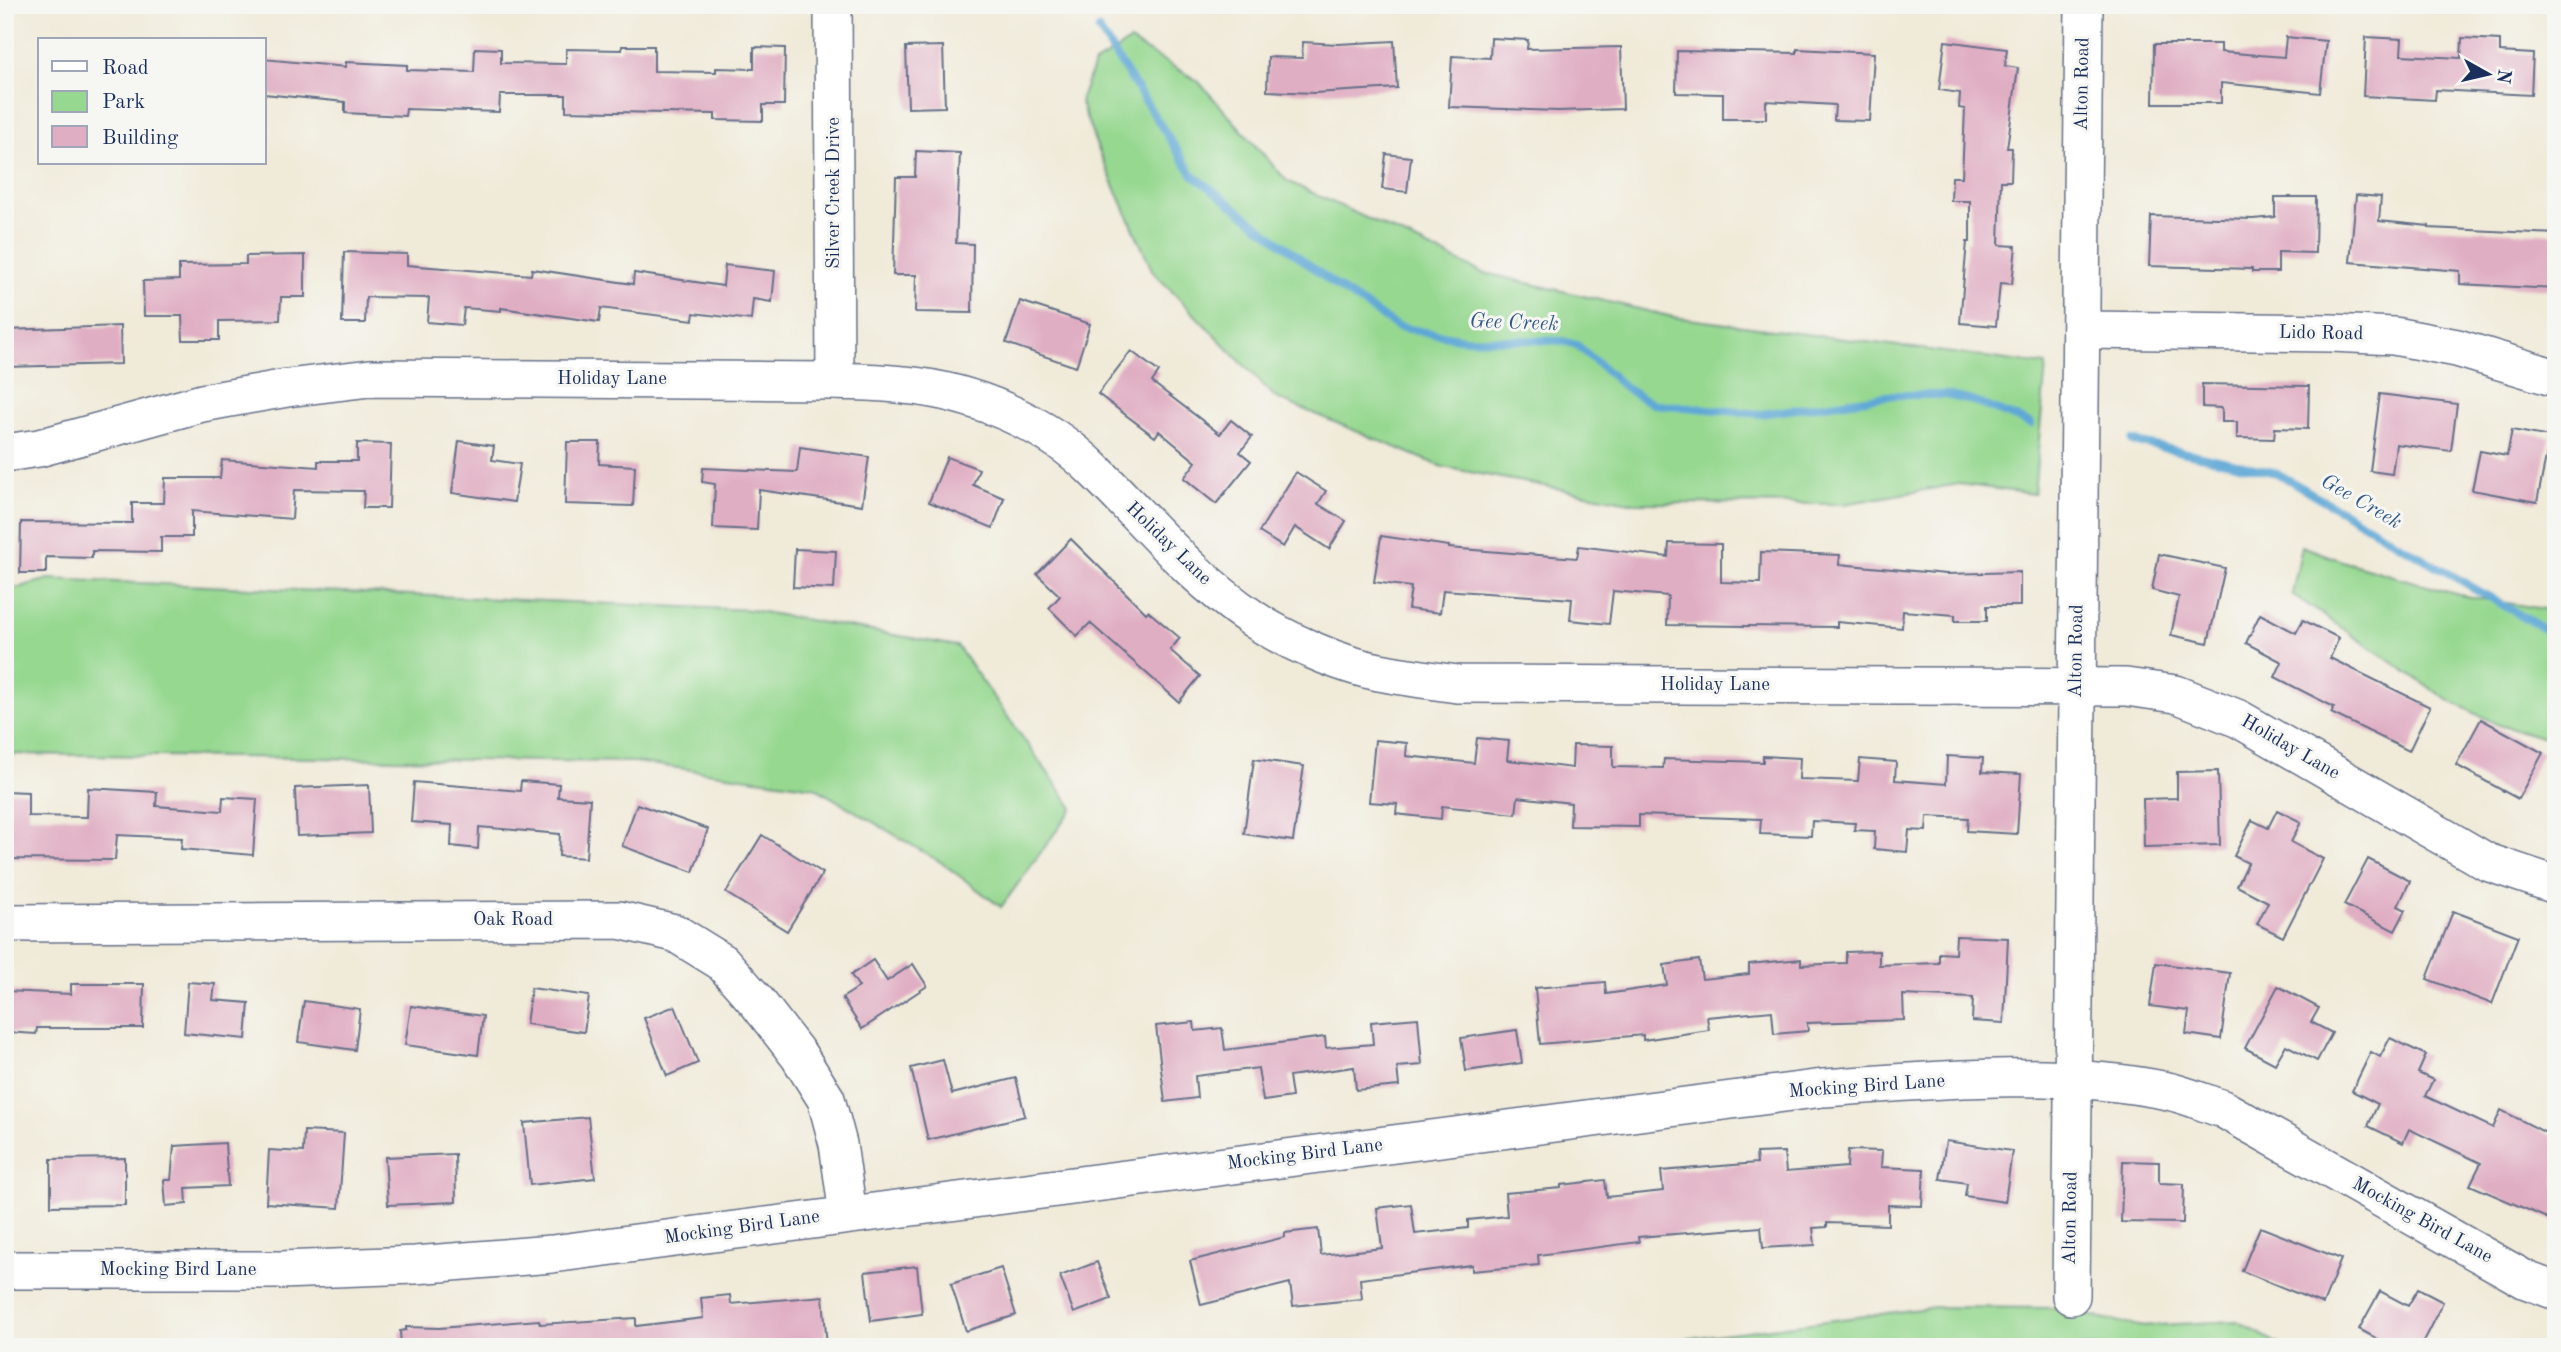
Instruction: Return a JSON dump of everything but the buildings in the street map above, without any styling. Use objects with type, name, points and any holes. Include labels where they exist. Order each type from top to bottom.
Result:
[{"type":"street","name":"Silver Creek Drive","points":[[833,5],[835,381]]},
{"type":"street","name":"Alton Road","points":[[2071,1296],[2084,5]]},
{"type":"street","name":"Lido Road","points":[[2081,330],[2394,336],[2457,348],[2556,378]]},
{"type":"street","name":"Holiday Lane","points":[[5,453],[39,448],[202,403],[287,388],[370,378],[835,381],[905,385],[957,394],[1015,416],[1058,440],[1092,468],[1190,570],[1253,619],[1316,652],[1376,672],[1457,684],[2126,687],[2176,694],[2239,719],[2487,862],[2556,885]]},
{"type":"street","name":"Oak Road","points":[[5,923],[620,920],[675,933],[722,962],[799,1056],[826,1099],[838,1144],[848,1214]]},
{"type":"street","name":"Mocking Bird Lane","points":[[5,1270],[279,1270],[415,1265],[552,1254],[1823,1088],[1927,1081],[2073,1079],[2170,1091],[2223,1110],[2526,1280],[2556,1291]]},
{"type":"green space","points":[[1130,41],[1198,81],[1287,181],[1481,272],[1673,317],[2046,365],[2034,494],[1959,484],[1844,504],[1635,503],[1443,467],[1276,398],[1153,272],[1098,149],[1080,101],[1094,64]]},
{"type":"green space","points":[[2302,546],[2342,561],[2459,595],[2556,611],[2556,741],[2499,725],[2448,700],[2292,594]]},
{"type":"green space","points":[[49,579],[751,610],[957,646],[1073,808],[1001,907],[942,863],[814,787],[635,762],[5,754],[5,591]]},
{"type":"green space","points":[[1935,1307],[2055,1308],[2138,1326],[2237,1321],[2284,1347],[1622,1347]]},
{"type":"waterway","name":"Gee Creek","points":[[1099,30],[1193,175],[1343,291],[1398,327],[1464,339],[1563,341],[1577,345],[1627,389],[1653,404],[1761,414],[1894,395],[1945,395],[1973,401],[2031,424]]},
{"type":"waterway","name":"Gee Creek","points":[[2132,441],[2277,473],[2556,636]]}]
